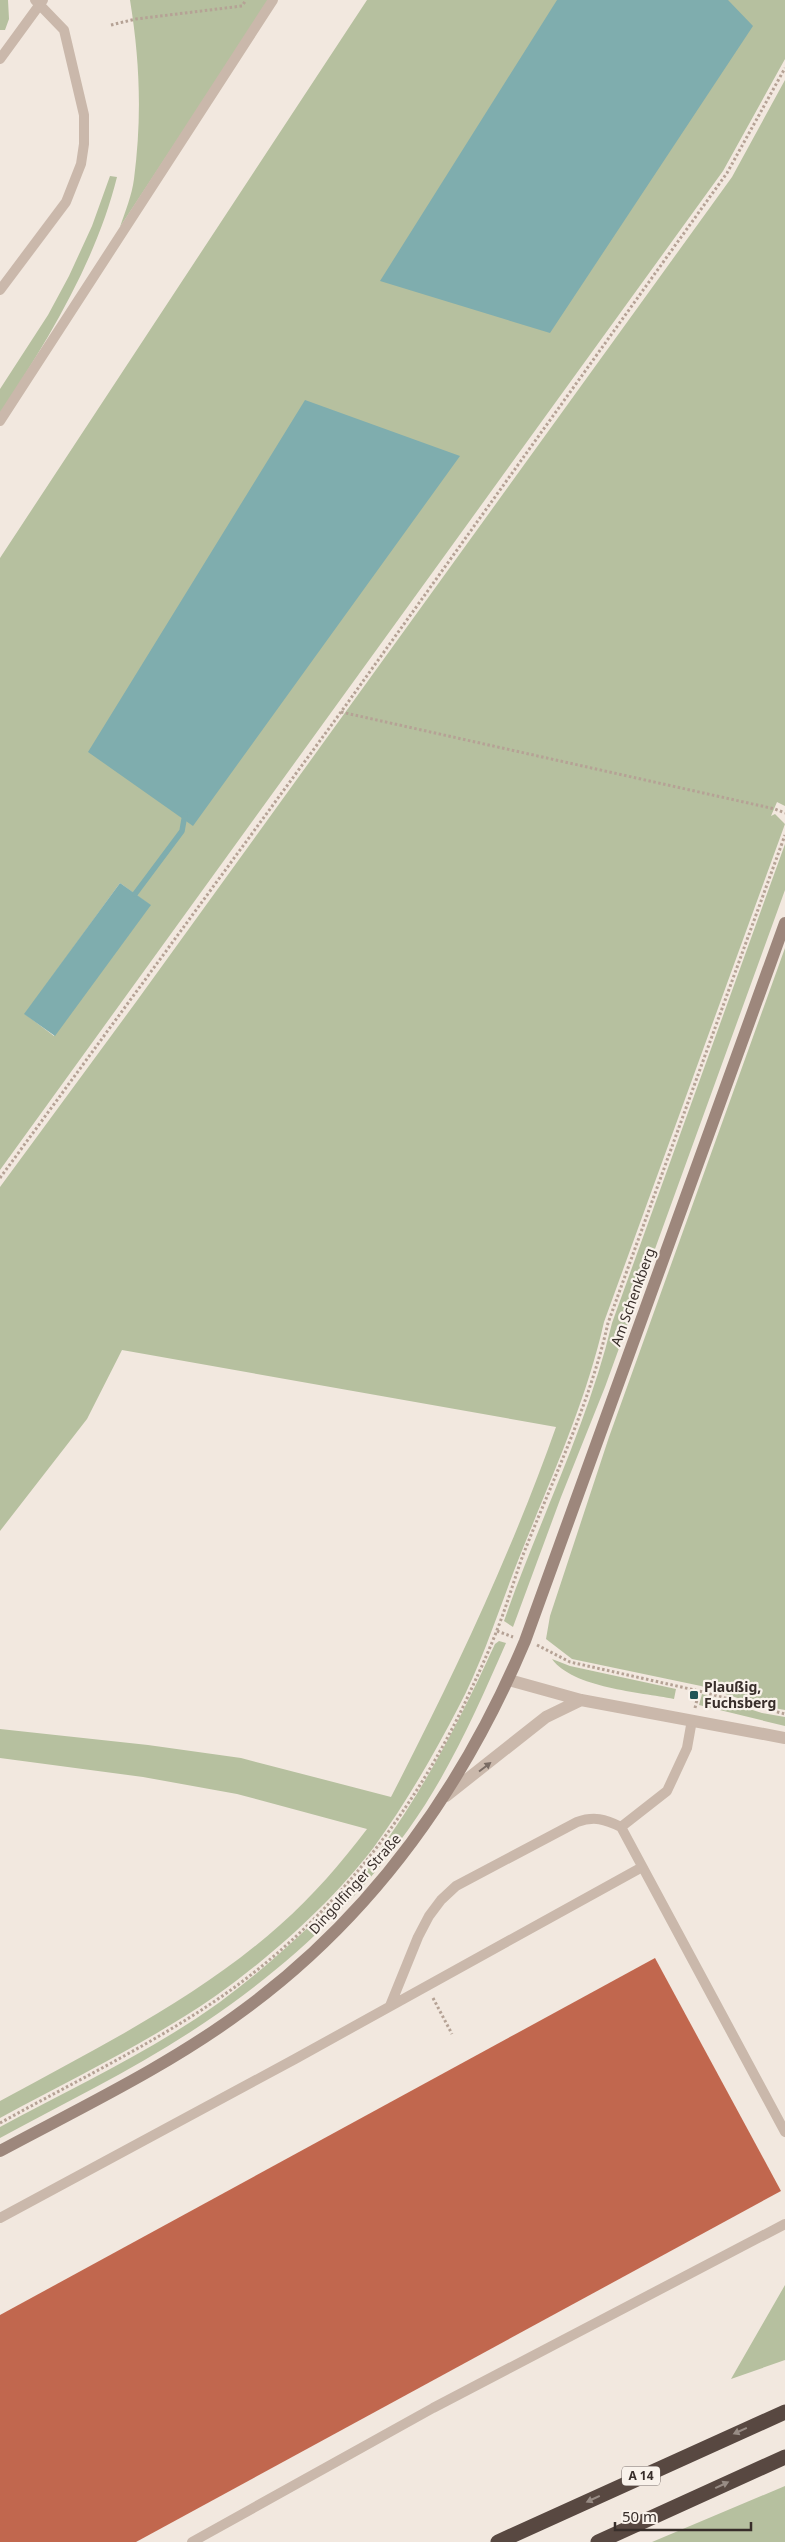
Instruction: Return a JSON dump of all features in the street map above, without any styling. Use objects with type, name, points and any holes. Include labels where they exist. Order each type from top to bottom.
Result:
[{"type":"highway","name":"A 14","points":[[498,2542],[785,2412]]},
{"type":"highway","points":[[598,2542],[785,2457]]},
{"type":"main road","name":"Am Schenkberg","points":[[509,1680],[525,1641],[785,923]]},
{"type":"main road","name":"Dingolfinger Straße","points":[[0,2151],[166,2061],[245,2009],[304,1962],[355,1911],[394,1868],[446,1796],[472,1752],[509,1680]]},
{"type":"street","points":[[509,1680],[581,1700],[785,1738]]},
{"type":"street","points":[[446,1796],[546,1717],[581,1700]]},
{"type":"lane","points":[[0,421],[274,0]]},
{"type":"lane","points":[[0,59],[40,1],[64,30],[84,115],[84,144],[81,164],[66,202],[0,290]]},
{"type":"lane","points":[[621,1828],[667,1791],[688,1748],[692,1720]]},
{"type":"lane","points":[[390,2006],[429,1916],[456,1886],[577,1822],[591,1817],[607,1820],[621,1828],[785,2132]]},
{"type":"lane","points":[[0,2218],[642,1867]]},
{"type":"lane","points":[[192,2542],[433,2408],[785,2224]]},
{"type":"path","points":[[111,25],[136,19],[242,6],[246,0]]},
{"type":"path","points":[[0,1178],[341,712],[727,173],[785,68]]},
{"type":"path","points":[[341,712],[776,809],[785,813]]},
{"type":"path","points":[[0,2123],[155,2038],[216,2000],[293,1938],[335,1897],[375,1851],[412,1797],[462,1708],[497,1631],[522,1558],[564,1457],[602,1348],[608,1324],[785,835]]},
{"type":"path","points":[[497,1631],[547,1649],[570,1662],[699,1691],[785,1714]]},
{"type":"path","points":[[426,1986],[452,2034]]},
{"type":"green space","points":[[0,0],[8,0],[9,19],[5,30],[0,30]]},
{"type":"green space","points":[[130,0],[269,0],[120,227],[133,185],[138,134],[138,68]]},
{"type":"green space","points":[[367,0],[785,0],[785,59],[723,171],[0,1170],[0,558]],"holes":[[[120,883],[150,905],[54,1036],[25,1014]]]},
{"type":"green space","points":[[785,80],[785,806],[777,802],[771,816],[775,814],[785,824],[604,1322],[588,1381],[567,1439],[484,1651],[458,1708],[408,1796],[374,1847],[357,1868],[300,1928],[214,1997],[136,2045],[0,2118],[0,2101],[145,2021],[181,1999],[248,1952],[304,1903],[337,1867],[367,1829],[237,1794],[143,1777],[0,1758],[0,1729],[148,1745],[241,1758],[391,1797],[480,1615],[520,1522],[556,1427],[122,1350],[87,1419],[0,1531],[0,1187],[136,1002],[732,177]]},
{"type":"green space","points":[[110,176],[117,177],[108,209],[83,270],[52,329],[0,414],[0,389],[48,315],[69,276],[92,226]]},
{"type":"green space","points":[[785,844],[785,890],[605,1387],[561,1497],[513,1627],[504,1621],[590,1398],[612,1323]]},
{"type":"green space","points":[[785,948],[785,1710],[762,1706],[701,1686],[572,1659],[546,1639],[550,1616],[609,1437]]},
{"type":"green space","points":[[499,1641],[506,1643],[450,1763],[437,1786],[387,1858],[340,1911],[261,1982],[204,2023],[129,2069],[0,2138],[0,2127],[140,2053],[220,2002],[270,1962],[334,1902],[372,1860],[428,1776],[470,1698],[495,1644]]},
{"type":"green space","points":[[552,1659],[570,1666],[676,1689],[674,1699],[591,1683],[562,1669]]},
{"type":"green space","points":[[702,1694],[762,1713],[785,1717],[785,1726],[699,1705]]},
{"type":"green space","points":[[785,2285],[785,2360],[731,2379]]},
{"type":"green space","points":[[785,2486],[785,2542],[652,2542]]},
{"type":"water","points":[[557,0],[728,0],[753,26],[550,333],[380,281]]},
{"type":"water","points":[[305,400],[460,456],[193,826],[88,752]]},
{"type":"water","points":[[120,883],[151,905],[55,1036],[24,1014]]},
{"type":"building","points":[[655,1958],[781,2191],[136,2542],[0,2542],[0,2315]]},
{"type":"waterway","points":[[135,894],[182,831],[185,814]]},
{"type":"place","name":"Plaußig, Fuchsberg","points":[[694,1695]]}]
